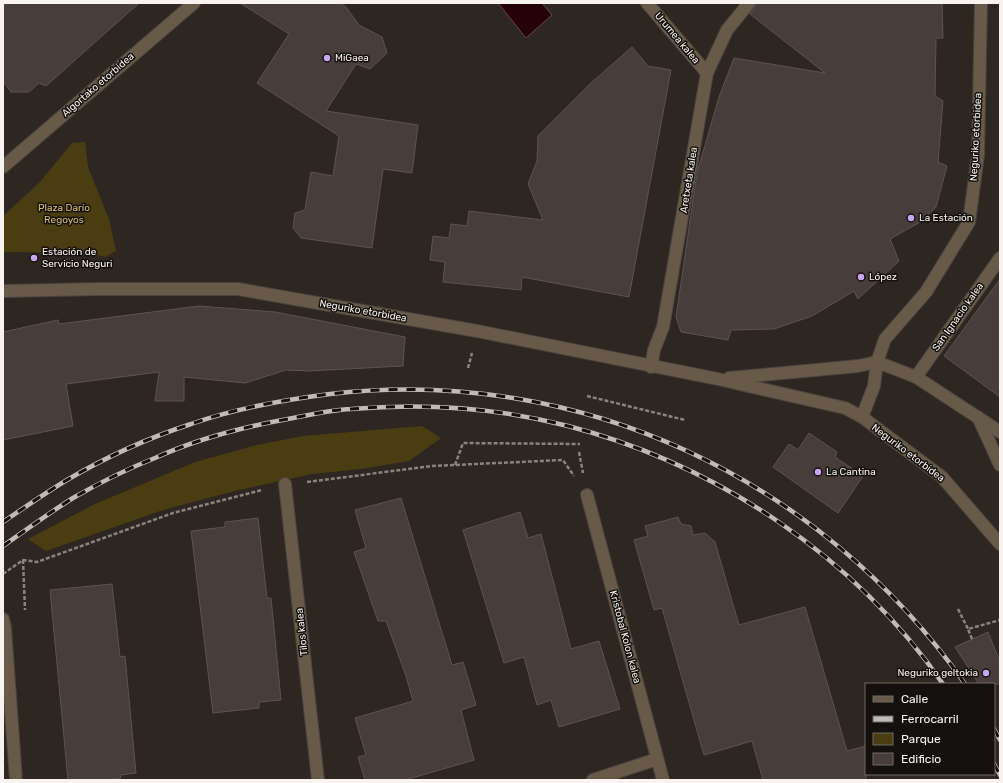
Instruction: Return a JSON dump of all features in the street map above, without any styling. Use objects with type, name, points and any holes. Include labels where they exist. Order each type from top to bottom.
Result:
[{"type":"street","name":"Algortako etorbidea","points":[[3,167],[194,3]]},
{"type":"street","name":"Urumea kalea","points":[[647,3],[707,73]]},
{"type":"street","name":"Aretxeta kalea","points":[[651,367],[654,350],[663,327],[707,73],[727,30],[749,3]]},
{"type":"street","name":"Neguriko etorbidea","points":[[862,418],[874,386],[877,362],[885,339],[926,292],[969,222],[978,155],[981,3]]},
{"type":"street","name":"San Ignacio kalea","points":[[916,377],[1000,258]]},
{"type":"street","name":"Neguriko etorbidea","points":[[3,291],[238,289],[477,331],[651,367],[718,379],[845,408],[862,418],[942,477],[1000,544]]},
{"type":"street","name":"Neguriko etorbidea","points":[[718,379],[858,366],[877,362]]},
{"type":"street","points":[[877,362],[916,377],[978,416],[1000,432]]},
{"type":"street","points":[[978,416],[1000,465]]},
{"type":"street","name":"Tilos kalea","points":[[285,484],[318,780]]},
{"type":"street","name":"Kristobal Kolon kalea","points":[[587,495],[663,780]]},
{"type":"street","points":[[3,619],[5,628],[16,780]]},
{"type":"street","points":[[593,780],[657,759]]},
{"type":"path","points":[[587,396],[685,420]]},
{"type":"path","points":[[455,465],[462,443],[580,444]]},
{"type":"path","points":[[3,574],[23,560],[37,562],[173,513],[285,484],[432,466],[563,460],[587,495]]},
{"type":"path","points":[[958,609],[972,639]]},
{"type":"path","points":[[968,629],[1000,620]]},
{"type":"green space","name":"Plaza Darío Regoyos","points":[[85,142],[88,167],[109,219],[116,251],[105,257],[90,253],[3,252],[3,216],[40,182],[72,143]]},
{"type":"green space","points":[[422,426],[441,438],[409,461],[361,469],[312,474],[235,491],[163,510],[46,551],[28,539],[95,504],[195,462],[257,445],[303,436]]},
{"type":"shaded area","points":[[498,3],[542,3],[552,15],[526,38]]},
{"type":"building","points":[[3,3],[139,3],[46,86],[39,83],[29,92],[11,92],[3,81]]},
{"type":"building","points":[[240,3],[340,3],[346,7],[359,25],[382,37],[387,53],[370,69],[356,64],[326,111],[418,125],[412,173],[383,169],[372,248],[301,238],[293,228],[295,213],[305,210],[311,172],[333,176],[339,136],[257,83],[289,34]]},
{"type":"building","points":[[756,3],[942,3],[943,38],[936,38],[935,96],[943,101],[938,162],[947,166],[936,207],[922,221],[890,239],[899,261],[858,299],[854,291],[812,316],[774,329],[731,330],[728,340],[681,332],[676,317],[697,173],[719,97],[734,58],[825,73],[750,14]]},
{"type":"building","points":[[632,47],[648,66],[671,70],[629,297],[522,277],[521,290],[443,282],[445,262],[430,260],[433,236],[449,238],[451,224],[467,226],[469,211],[543,220],[528,184],[537,161],[538,136],[590,84]]},
{"type":"building","points":[[1000,279],[1000,397],[944,356]]},
{"type":"building","points":[[199,306],[275,312],[405,337],[403,366],[309,371],[286,370],[245,383],[184,377],[184,401],[155,401],[159,372],[66,384],[73,426],[3,440],[3,332],[58,320],[59,324]]},
{"type":"building","name":"La Cantina","points":[[809,433],[837,452],[835,457],[863,476],[838,513],[773,467],[789,444],[798,450]]},
{"type":"building","points":[[401,498],[452,665],[463,662],[476,705],[461,710],[474,760],[405,780],[365,780],[358,757],[366,755],[355,718],[413,701],[406,676],[386,621],[378,621],[354,552],[366,548],[355,510]]},
{"type":"building","points":[[520,512],[528,538],[541,534],[571,649],[599,641],[620,709],[559,727],[551,700],[537,705],[524,657],[504,663],[463,530]]},
{"type":"building","points":[[678,517],[681,524],[691,526],[693,535],[705,533],[715,542],[739,625],[805,607],[847,751],[865,746],[866,780],[763,780],[752,741],[704,755],[662,608],[654,610],[634,540],[648,536],[645,526]]},
{"type":"building","points":[[258,518],[267,598],[271,598],[281,700],[259,702],[259,708],[213,713],[191,531],[225,527],[225,522]]},
{"type":"building","points":[[112,584],[120,657],[125,656],[136,773],[120,775],[121,778],[104,780],[68,780],[50,590]]},
{"type":"building","name":"Neguriko geltokia","points":[[988,632],[1000,662],[1000,684],[978,683],[955,647]]},
{"type":"railway","points":[[3,522],[59,485],[112,456],[175,429],[225,413],[277,402],[330,394],[423,390],[515,398],[603,419],[688,451],[767,495],[840,548],[907,611],[964,683]]},
{"type":"railway","points":[[3,546],[73,498],[113,476],[171,451],[204,439],[271,422],[343,410],[378,407],[433,407],[488,411],[568,426],[624,443],[678,465],[729,491],[779,522],[825,557],[868,596],[908,638],[942,683]]},
{"type":"railway","points":[[995,731],[1000,740]]},
{"type":"railway","points":[[995,766],[1000,775]]},
{"type":"place","name":"MiGaea","points":[[327,58]]},
{"type":"place","name":"La Estación","points":[[911,218]]},
{"type":"place","name":"Estación de Servicio Neguri","points":[[34,258]]},
{"type":"place","name":"López","points":[[861,277]]},
{"type":"place","name":"La Cantina","points":[[818,472]]},
{"type":"place","name":"Neguriko geltokia","points":[[986,673]]}]
